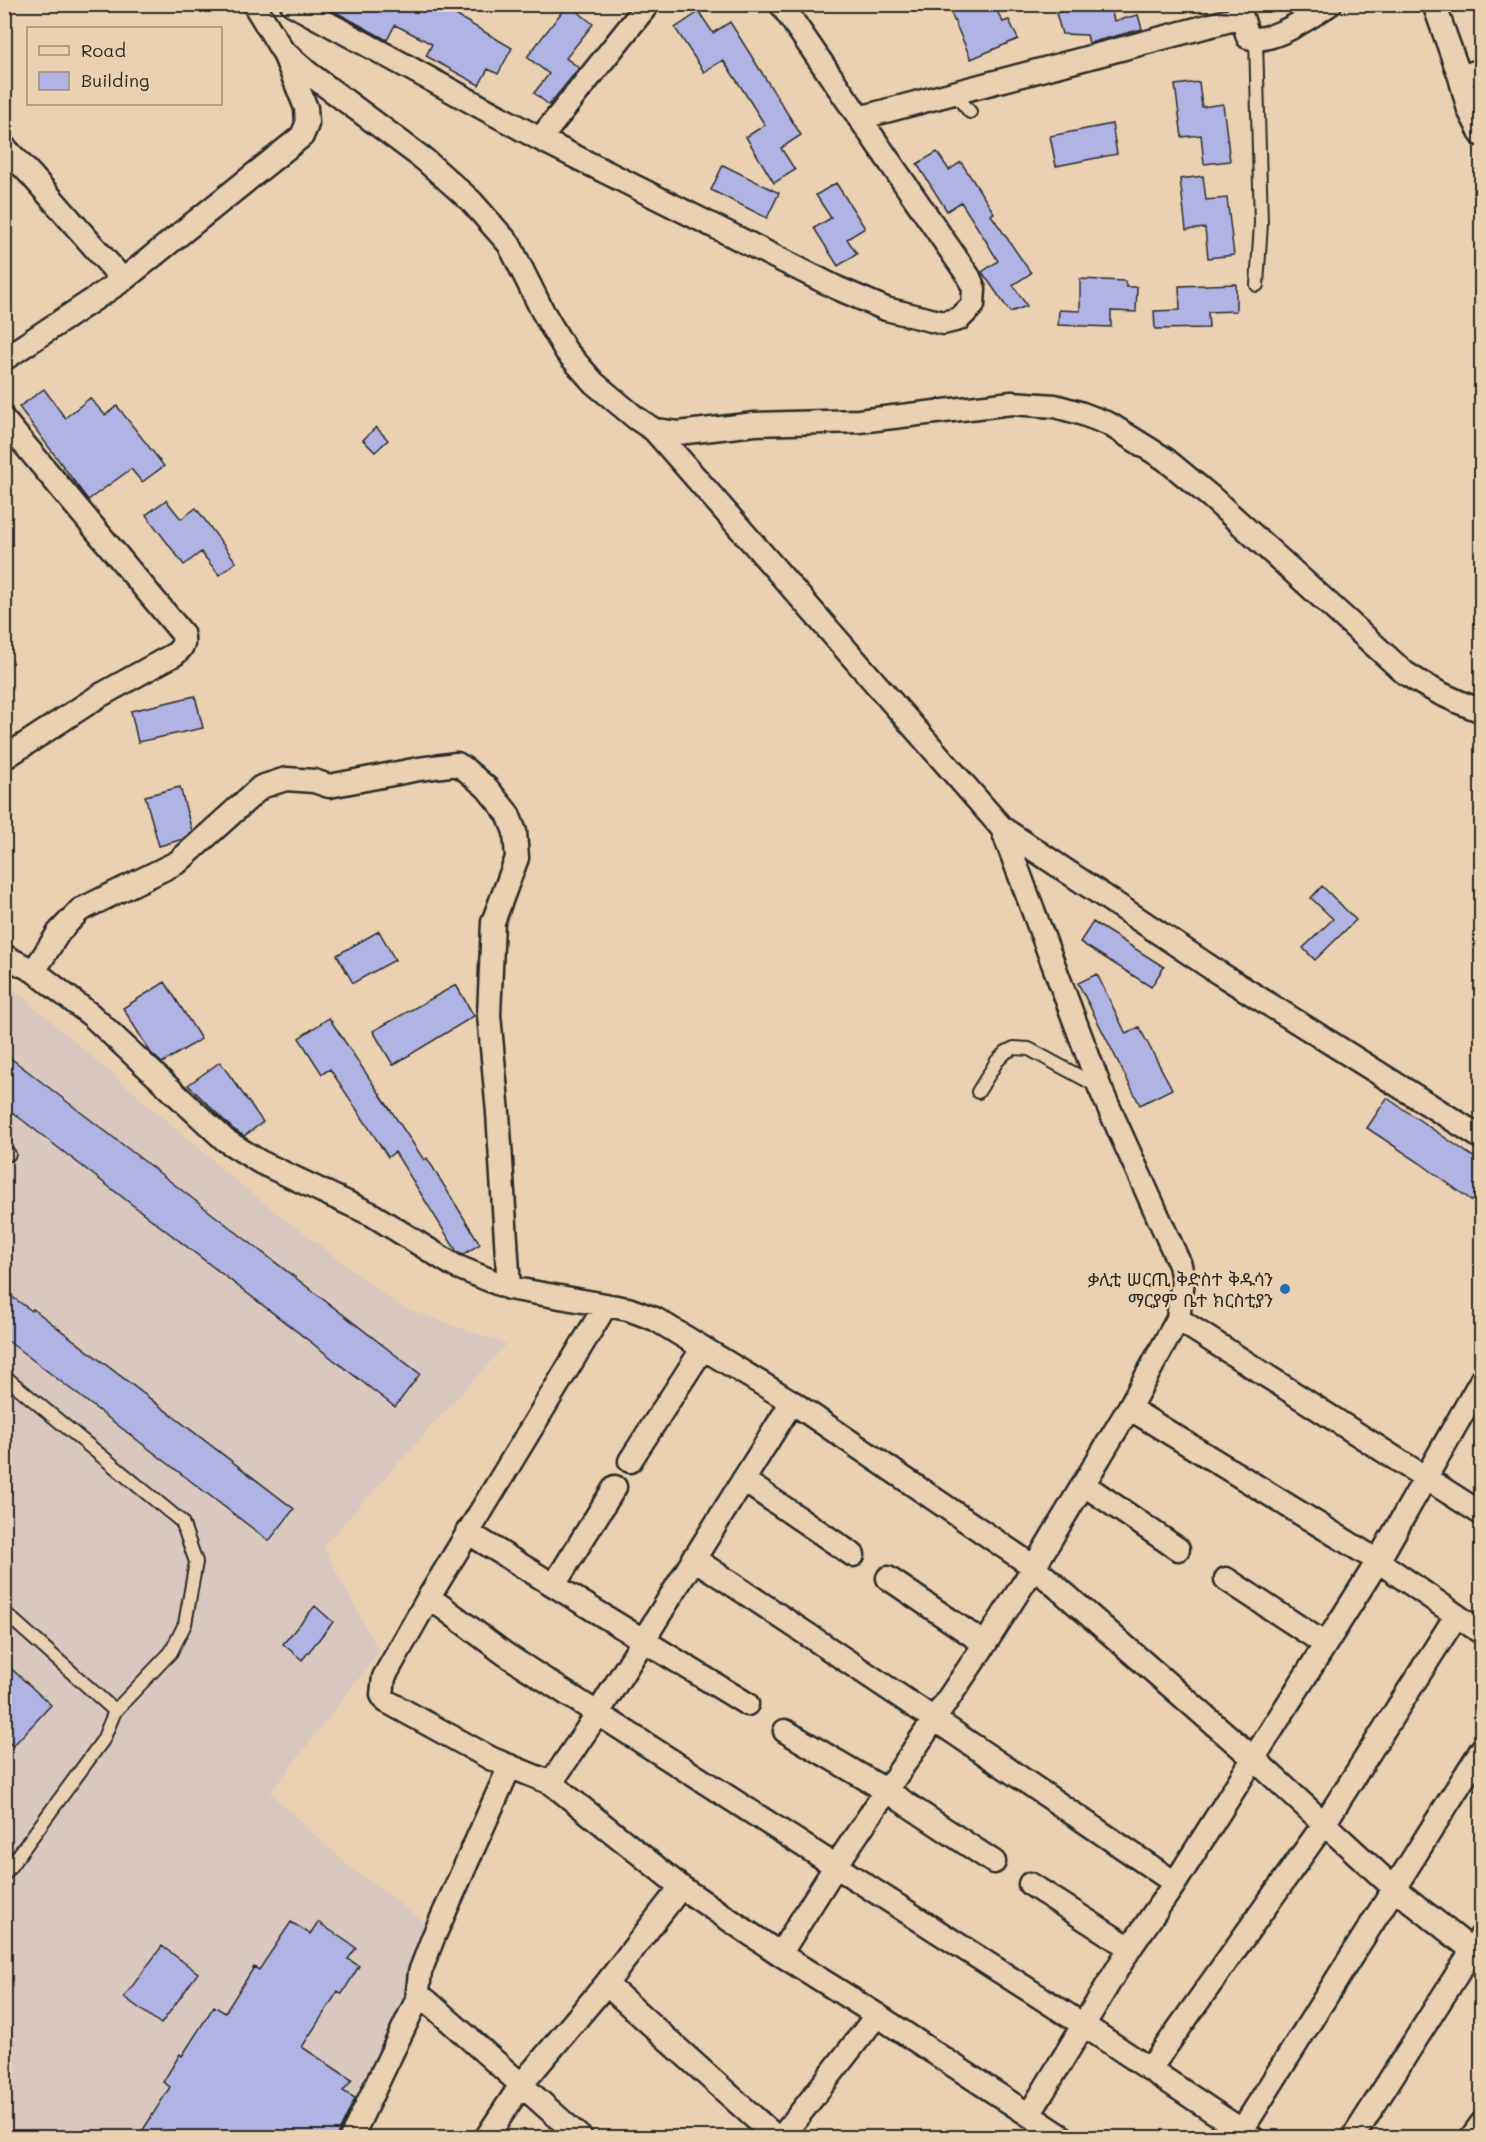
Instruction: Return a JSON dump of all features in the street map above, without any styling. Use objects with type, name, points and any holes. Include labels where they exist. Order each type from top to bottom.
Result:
[{"type":"street","points":[[4,359],[123,280],[302,136],[307,124],[306,108],[282,50],[255,4]]},
{"type":"street","points":[[292,4],[540,139],[837,288],[886,309],[943,323],[959,319],[973,304],[974,289],[969,277],[781,4]]},
{"type":"street","points":[[859,118],[1240,11],[1248,37],[1256,40],[1269,38],[1330,4]]},
{"type":"street","points":[[1434,4],[1460,77],[1469,110],[1482,135]]},
{"type":"street","points":[[540,139],[642,6]]},
{"type":"street","points":[[282,50],[307,72],[425,160],[471,201],[509,244],[543,312],[566,351],[594,383],[654,430],[1002,828],[1219,973],[1482,1138]]},
{"type":"street","points":[[1460,77],[1482,70]]},
{"type":"street","points":[[4,147],[123,280]]},
{"type":"street","points":[[654,430],[678,433],[755,424],[860,421],[1012,403],[1055,406],[1080,413],[1109,424],[1165,459],[1211,497],[1405,673],[1449,699],[1482,711]]},
{"type":"street","points":[[4,420],[182,633],[184,641],[182,648],[175,654],[99,696],[4,758]]},
{"type":"street","points":[[34,971],[59,932],[80,910],[178,862],[261,788],[286,779],[314,781],[329,786],[457,764],[466,770],[487,788],[508,814],[515,832],[518,858],[493,922],[489,1015],[498,1113],[509,1288]]},
{"type":"street","points":[[780,1954],[1034,1567],[1129,1408],[1178,1319],[1183,1280],[1180,1265],[1100,1088],[1002,828]]},
{"type":"street","points":[[4,956],[34,971],[91,1015],[225,1140],[260,1162],[371,1214],[455,1266],[509,1288],[628,1309],[655,1319],[792,1402],[1034,1567],[1253,1758],[1395,1888],[1478,1948],[1353,2138]]},
{"type":"street","points":[[606,1305],[429,1597],[384,1677],[382,1695],[386,1701],[492,1759],[551,1783],[681,1887],[1064,2138]]},
{"type":"street","points":[[1178,1319],[1482,1514]]},
{"type":"street","points":[[630,1461],[703,1348]]},
{"type":"street","points":[[1029,2115],[1085,2026],[1130,1948],[1174,1883],[1378,1561],[1482,1379]]},
{"type":"street","points":[[551,1783],[598,1713],[792,1402]]},
{"type":"street","points":[[1129,1408],[1378,1561],[1482,1633]]},
{"type":"street","points":[[743,1480],[853,1554]]},
{"type":"street","points":[[1083,1484],[1178,1549]]},
{"type":"street","points":[[554,1585],[615,1487]]},
{"type":"street","points":[[467,1532],[747,1704]]},
{"type":"street","points":[[693,1558],[1174,1883]]},
{"type":"street","points":[[888,1578],[985,1644]]},
{"type":"street","points":[[1226,1580],[1325,1644]]},
{"type":"street","points":[[429,1597],[505,1654],[1085,2026],[1248,2134],[1395,1888],[1482,1749]]},
{"type":"street","points":[[1150,2069],[1324,1824],[1456,1616]]},
{"type":"street","points":[[785,1731],[887,1791],[994,1862]]},
{"type":"street","points":[[351,2138],[417,2000],[420,1972],[433,1938],[510,1766]]},
{"type":"street","points":[[1030,1884],[1130,1948]]},
{"type":"street","points":[[486,2138],[521,2085],[606,1984],[681,1887]]},
{"type":"street","points":[[606,1984],[779,2138],[878,2015]]},
{"type":"street","points":[[417,2000],[426,2000],[581,2138]]},
{"type":"street","points":[[1471,2138],[1482,2123]]},
{"type":"lane","points":[[1256,40],[1261,223],[1257,285]]},
{"type":"lane","points":[[954,93],[970,112]]},
{"type":"lane","points":[[978,1092],[997,1062],[1006,1052],[1014,1048],[1029,1049],[1100,1088]]},
{"type":"lane","points":[[4,1376],[183,1522],[196,1562],[185,1624],[171,1652],[115,1711],[103,1740],[4,1875]]},
{"type":"lane","points":[[4,1612],[115,1711]]},
{"type":"shaded area","points":[[4,981],[248,1191],[401,1307],[506,1344],[323,1546],[379,1652],[270,1793],[345,1863],[430,1927],[401,2014],[345,2137],[5,2137]]},
{"type":"building","points":[[321,4],[437,4],[512,48],[498,74],[488,69],[479,85],[426,56],[432,44],[405,30],[395,25],[387,40]]},
{"type":"building","points":[[568,4],[593,24],[566,58],[579,68],[549,105],[534,93],[549,74],[527,57]]},
{"type":"building","points":[[947,4],[980,4],[983,11],[994,6],[1003,22],[1009,20],[1018,39],[971,59]]},
{"type":"building","points":[[1088,4],[1110,4],[1114,21],[1138,15],[1142,29],[1089,43],[1087,35],[1062,34],[1056,13]]},
{"type":"building","points":[[699,12],[713,33],[730,22],[801,135],[781,148],[795,170],[774,183],[746,137],[765,125],[741,87],[723,60],[704,72],[675,28]]},
{"type":"building","points":[[1199,82],[1202,107],[1223,104],[1230,161],[1204,164],[1201,135],[1182,137],[1175,85]]},
{"type":"building","points":[[1112,124],[1117,154],[1056,166],[1050,136]]},
{"type":"building","points":[[937,152],[949,170],[961,162],[994,213],[991,215],[1031,273],[1013,285],[1027,306],[1010,312],[982,272],[998,261],[986,241],[961,202],[947,211],[917,164]]},
{"type":"building","points":[[723,165],[779,193],[767,218],[711,190]]},
{"type":"building","points":[[1203,176],[1206,200],[1227,198],[1234,255],[1208,258],[1205,228],[1186,230],[1180,179]]},
{"type":"building","points":[[836,183],[865,228],[847,239],[857,254],[838,266],[814,228],[831,218],[816,195]]},
{"type":"building","points":[[1080,279],[1125,281],[1126,287],[1137,287],[1136,312],[1111,311],[1111,327],[1058,325],[1059,310],[1080,311]]},
{"type":"building","points":[[1236,284],[1236,311],[1208,312],[1209,328],[1155,329],[1154,311],[1180,310],[1179,286]]},
{"type":"building","points":[[44,389],[65,418],[90,398],[105,415],[117,406],[164,466],[142,482],[131,469],[88,500],[19,407]]},
{"type":"building","points":[[376,427],[388,440],[375,452],[363,440]]},
{"type":"building","points":[[166,500],[181,519],[196,508],[236,562],[219,575],[201,552],[184,565],[146,515]]},
{"type":"building","points":[[195,696],[203,728],[138,742],[131,711]]},
{"type":"building","points":[[180,787],[192,831],[183,839],[159,846],[145,796]]},
{"type":"building","points":[[1322,886],[1356,920],[1315,960],[1303,948],[1333,919],[1311,898]]},
{"type":"building","points":[[1093,922],[1164,967],[1151,987],[1080,942]]},
{"type":"building","points":[[379,931],[395,960],[353,983],[337,955]]},
{"type":"building","points":[[1097,974],[1126,1034],[1139,1027],[1172,1089],[1140,1105],[1078,983]]},
{"type":"building","points":[[165,982],[201,1039],[162,1063],[151,1053],[123,1008]]},
{"type":"building","points":[[456,985],[474,1016],[393,1065],[373,1031]]},
{"type":"building","points":[[329,1018],[424,1160],[427,1158],[480,1244],[463,1255],[457,1252],[395,1152],[388,1157],[330,1069],[322,1074],[299,1038]]},
{"type":"building","points":[[4,1053],[420,1374],[395,1407],[4,1106]]},
{"type":"building","points":[[220,1062],[263,1122],[244,1136],[233,1129],[188,1085]]},
{"type":"building","points":[[1387,1098],[1482,1163],[1482,1208],[1367,1128]]},
{"type":"building","points":[[4,1291],[32,1311],[33,1309],[294,1509],[269,1541],[4,1338]]},
{"type":"building","points":[[315,1606],[333,1622],[302,1660],[283,1644]]},
{"type":"building","points":[[4,1662],[51,1705],[13,1746],[4,1738]]},
{"type":"building","points":[[291,1922],[310,1934],[318,1922],[356,1948],[348,1959],[359,1966],[342,1994],[338,1991],[302,2047],[352,2080],[343,2091],[355,2098],[336,2138],[138,2138],[170,2087],[163,2082],[214,2006],[225,2013],[254,1967],[259,1970]]},
{"type":"building","points":[[162,1946],[198,1973],[161,2024],[124,1997]]},
{"type":"place","name":"ቃሊቲ ሠርጢ ቅድስተ ቅዱሳን ማርያም ቤተ ክርስቲያን","points":[[1285,1289]]}]
